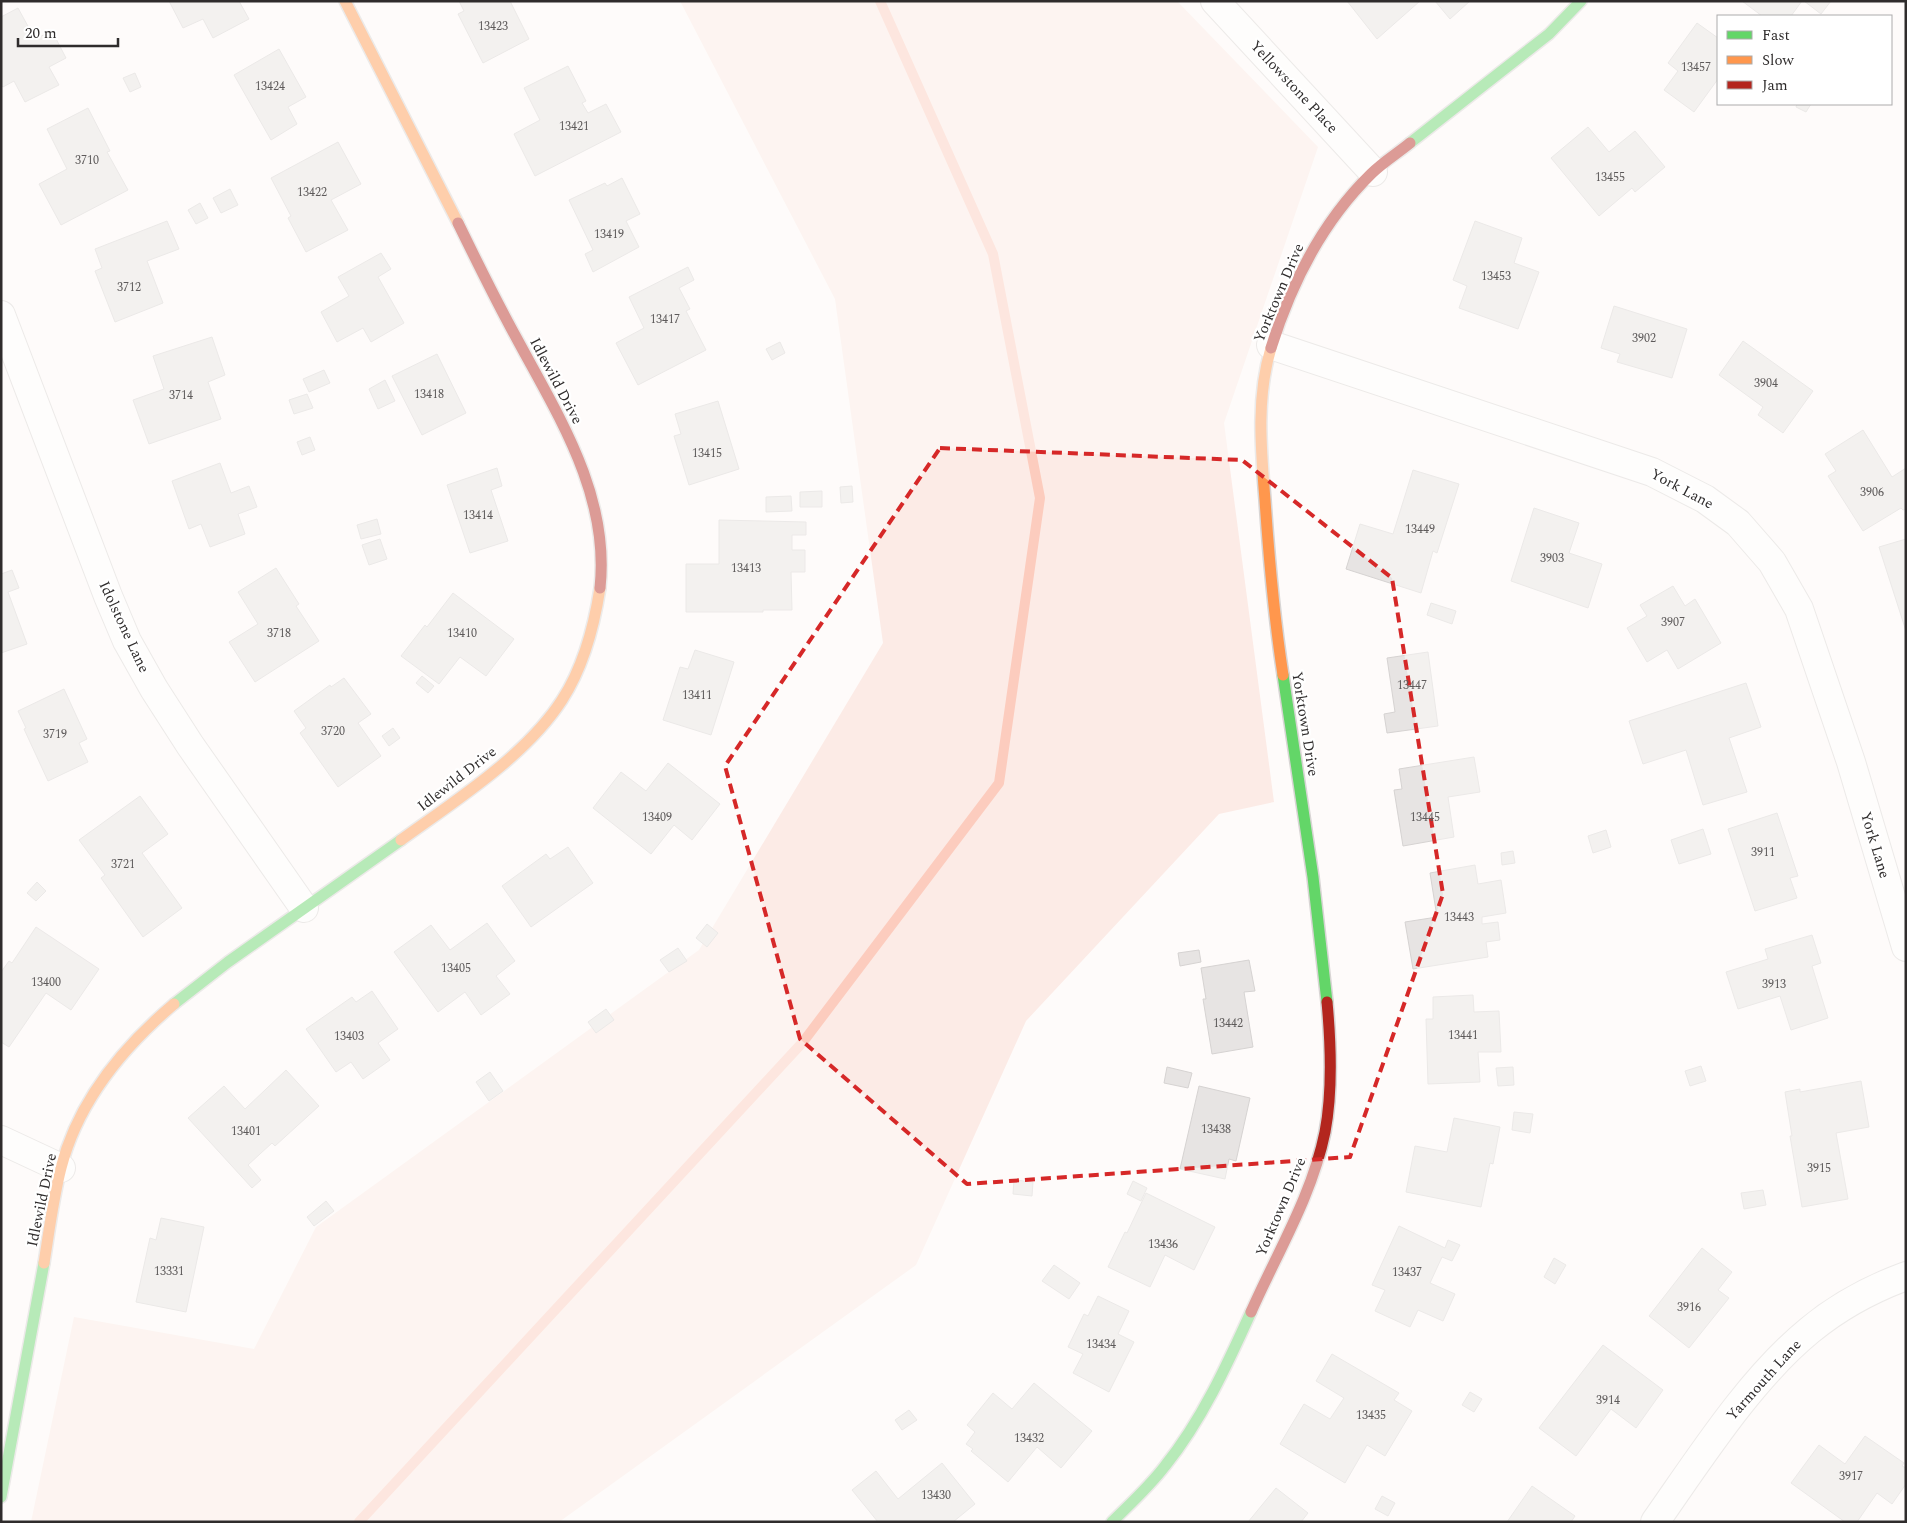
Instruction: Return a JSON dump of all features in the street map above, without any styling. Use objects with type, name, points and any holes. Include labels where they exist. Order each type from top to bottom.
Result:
[{"type":"street","name":"Idlewild Drive","points":[[1,1497],[61,1168],[81,1116],[105,1075],[135,1039],[183,997],[304,908],[408,835],[508,758],[540,729],[564,698],[582,662],[593,627],[602,585],[602,548],[598,517],[587,477],[570,439],[503,313],[412,129],[345,1]]},
{"type":"street","name":"Yellowstone Place","points":[[1215,1],[1373,172]]},
{"type":"street","name":"Yorktown Drive","points":[[1112,1522],[1140,1495],[1167,1463],[1196,1421],[1224,1369],[1302,1203],[1324,1138],[1328,1110],[1329,1015],[1314,877],[1283,684],[1270,572],[1261,420],[1263,386],[1271,345],[1305,264],[1320,236],[1352,192],[1373,172],[1548,34],[1581,1]]},
{"type":"street","name":"Idolstone Lane","points":[[1,315],[108,596],[128,641],[154,690],[304,908]]},
{"type":"street","name":"York Lane","points":[[1271,345],[1652,472],[1706,499],[1738,523],[1772,562],[1799,609],[1851,762],[1906,947]]},
{"type":"street","points":[[1,1140],[61,1168]]},
{"type":"street","name":"Yarmouth Lane","points":[[1655,1522],[1742,1402],[1786,1351],[1810,1329],[1857,1298],[1884,1284],[1906,1276]]},
{"type":"highlighted area","points":[[940,448],[1242,460],[1392,578],[1443,894],[1350,1157],[967,1184],[800,1039],[725,766]]},
{"type":"shaded area","points":[[680,1],[1177,1],[1318,147],[1224,423],[1274,802],[1219,814],[1026,1021],[916,1265],[559,1522],[31,1522],[74,1317],[254,1349],[316,1227],[699,950],[883,643],[835,299]]},
{"type":"building","points":[[169,1],[239,1],[249,19],[213,38],[203,19],[183,28]]},
{"type":"building","points":[[459,1],[510,1],[529,39],[483,63],[458,14],[464,11]]},
{"type":"building","points":[[1347,1],[1420,1],[1377,39]]},
{"type":"building","points":[[1435,1],[1470,1],[1450,19]]},
{"type":"building","points":[[1742,1],[1802,1],[1792,15],[1761,15]]},
{"type":"building","points":[[1804,1],[1831,1],[1821,14]]},
{"type":"building","points":[[18,8],[35,39],[52,31],[66,58],[49,67],[59,85],[25,102],[14,81],[3,87],[1,85],[1,17]]},
{"type":"building","points":[[1697,23],[1717,37],[1717,80],[1694,112],[1664,90],[1678,71],[1668,63]]},
{"type":"building","points":[[279,49],[306,97],[288,107],[297,124],[271,140],[234,75]]},
{"type":"building","points":[[568,66],[586,101],[582,103],[588,113],[606,104],[621,132],[535,176],[514,134],[540,120],[524,88]]},
{"type":"building","points":[[135,73],[141,87],[130,92],[123,78]]},
{"type":"building","points":[[1797,105],[1810,105],[1806,112],[1796,107]]},
{"type":"building","points":[[88,108],[110,151],[107,152],[128,190],[61,225],[39,184],[67,169],[47,129]]},
{"type":"building","points":[[1588,127],[1609,152],[1635,131],[1665,167],[1635,192],[1632,188],[1599,216],[1551,158]]},
{"type":"building","points":[[338,142],[361,184],[331,200],[348,230],[306,252],[288,218],[291,216],[271,178]]},
{"type":"building","points":[[622,178],[640,214],[626,221],[639,247],[593,272],[585,254],[593,250],[569,200],[605,183],[607,186]]},
{"type":"building","points":[[230,189],[238,205],[221,213],[213,198]]},
{"type":"building","points":[[200,203],[208,218],[196,224],[188,210]]},
{"type":"building","points":[[167,221],[179,249],[147,261],[163,303],[115,322],[95,271],[102,268],[95,249]]},
{"type":"building","points":[[1475,221],[1522,238],[1514,263],[1539,272],[1518,329],[1459,308],[1467,286],[1453,280]]},
{"type":"building","points":[[381,253],[391,269],[378,277],[404,323],[371,342],[363,328],[337,342],[321,312],[349,296],[338,277]]},
{"type":"building","points":[[688,267],[694,280],[679,288],[690,309],[686,311],[706,350],[638,385],[616,343],[644,328],[629,297]]},
{"type":"building","points":[[1614,306],[1687,329],[1672,378],[1617,362],[1620,354],[1601,348]]},
{"type":"building","points":[[212,337],[225,375],[208,382],[221,419],[149,444],[133,400],[164,389],[153,356]]},
{"type":"building","points":[[1743,341],[1813,391],[1783,433],[1758,415],[1763,407],[1719,375]]},
{"type":"building","points":[[780,342],[785,353],[772,360],[766,349]]},
{"type":"building","points":[[437,354],[466,413],[422,435],[392,376]]},
{"type":"building","points":[[324,370],[330,383],[309,392],[303,379]]},
{"type":"building","points":[[385,380],[395,401],[378,409],[369,389]]},
{"type":"building","points":[[307,394],[313,408],[294,414],[289,400]]},
{"type":"building","points":[[718,401],[739,469],[689,485],[674,436],[681,434],[675,414]]},
{"type":"building","points":[[1863,430],[1892,477],[1906,468],[1906,509],[1903,510],[1901,508],[1863,531],[1828,476],[1836,471],[1825,454]]},
{"type":"building","points":[[310,437],[315,450],[302,455],[297,442]]},
{"type":"building","points":[[220,463],[231,493],[249,486],[257,507],[238,514],[245,534],[210,547],[201,524],[189,529],[172,481]]},
{"type":"building","points":[[497,468],[502,486],[491,490],[508,541],[470,553],[447,485]]},
{"type":"building","points":[[1413,470],[1459,484],[1437,553],[1433,551],[1421,593],[1346,569],[1360,524],[1393,534]]},
{"type":"building","points":[[852,486],[853,502],[841,503],[840,487]]},
{"type":"building","points":[[822,491],[822,507],[800,507],[800,492]]},
{"type":"building","points":[[791,496],[792,511],[766,512],[766,497]]},
{"type":"building","points":[[1534,508],[1579,523],[1569,553],[1602,564],[1588,608],[1511,581]]},
{"type":"building","points":[[377,519],[381,534],[361,539],[357,525]]},
{"type":"building","points":[[719,520],[806,522],[806,535],[792,535],[792,550],[805,550],[805,572],[791,572],[792,610],[686,612],[686,564],[719,564]]},
{"type":"building","points":[[380,539],[387,559],[369,565],[362,545]]},
{"type":"building","points":[[1906,539],[1906,631],[1879,547]]},
{"type":"building","points":[[276,568],[299,604],[296,606],[319,641],[255,682],[229,642],[258,624],[238,592]]},
{"type":"building","points":[[12,570],[19,588],[8,592],[27,644],[1,653],[1,574]]},
{"type":"building","points":[[1673,586],[1685,606],[1695,599],[1721,643],[1678,669],[1667,650],[1647,662],[1627,628],[1647,616],[1640,605]]},
{"type":"building","points":[[453,593],[514,639],[486,676],[460,657],[439,684],[401,656],[425,625],[427,627]]},
{"type":"building","points":[[1431,603],[1456,611],[1452,624],[1427,615]]},
{"type":"building","points":[[695,650],[734,662],[711,735],[663,720],[680,667],[688,669]]},
{"type":"building","points":[[1428,652],[1438,726],[1387,733],[1384,714],[1395,712],[1387,658]]},
{"type":"building","points":[[422,676],[434,686],[428,693],[416,683]]},
{"type":"building","points":[[344,678],[371,714],[358,723],[381,756],[338,787],[300,733],[306,728],[294,711],[330,685],[331,687]]},
{"type":"building","points":[[1746,683],[1761,727],[1729,738],[1747,792],[1703,805],[1686,750],[1643,764],[1629,721]]},
{"type":"building","points":[[64,689],[87,739],[79,743],[88,762],[48,781],[24,729],[26,728],[18,711]]},
{"type":"building","points":[[393,728],[400,738],[389,746],[382,736]]},
{"type":"building","points":[[1474,757],[1480,792],[1448,797],[1454,837],[1403,846],[1394,790],[1402,789],[1399,769]]},
{"type":"building","points":[[668,763],[720,804],[692,840],[674,825],[651,854],[593,808],[621,772],[646,791]]},
{"type":"building","points":[[140,796],[168,834],[142,853],[182,908],[143,937],[101,878],[105,875],[79,840]]},
{"type":"building","points":[[1777,813],[1798,876],[1790,878],[1797,898],[1755,911],[1728,829]]},
{"type":"building","points":[[1703,829],[1711,854],[1679,864],[1671,840]]},
{"type":"building","points":[[1606,830],[1611,847],[1593,853],[1588,836]]},
{"type":"building","points":[[568,847],[593,883],[531,927],[502,886],[546,854],[550,859]]},
{"type":"building","points":[[1513,851],[1515,863],[1502,865],[1501,853]]},
{"type":"building","points":[[1475,865],[1478,884],[1501,880],[1506,913],[1482,917],[1482,924],[1498,922],[1500,940],[1486,942],[1488,957],[1413,969],[1405,922],[1437,917],[1430,873]]},
{"type":"building","points":[[37,882],[46,891],[36,901],[27,893]]},
{"type":"building","points":[[487,923],[515,961],[496,976],[510,994],[481,1015],[465,992],[438,1012],[394,952],[431,925],[450,950]]},
{"type":"building","points":[[707,924],[718,933],[707,947],[696,938]]},
{"type":"building","points":[[36,927],[99,969],[71,1010],[46,993],[9,1047],[1,1042],[1,972],[9,961],[12,963]]},
{"type":"building","points":[[1812,935],[1821,963],[1812,966],[1828,1018],[1791,1030],[1780,996],[1738,1009],[1726,972],[1768,959],[1765,949]]},
{"type":"building","points":[[678,948],[687,961],[669,972],[660,960]]},
{"type":"building","points":[[1199,950],[1201,962],[1180,966],[1178,953]]},
{"type":"building","points":[[1249,960],[1255,991],[1244,992],[1253,1047],[1212,1054],[1203,999],[1206,999],[1201,968]]},
{"type":"building","points":[[372,991],[398,1029],[378,1043],[390,1060],[363,1079],[351,1062],[336,1072],[306,1029],[352,997],[356,1002]]},
{"type":"building","points":[[1473,995],[1474,1012],[1499,1011],[1501,1052],[1478,1052],[1480,1082],[1428,1084],[1426,1019],[1433,1019],[1433,997]]},
{"type":"building","points":[[606,1009],[614,1020],[596,1033],[588,1022]]},
{"type":"building","points":[[1701,1066],[1706,1081],[1690,1086],[1685,1071]]},
{"type":"building","points":[[1167,1067],[1192,1073],[1188,1088],[1164,1083]]},
{"type":"building","points":[[1513,1067],[1514,1085],[1498,1086],[1496,1068]]},
{"type":"building","points":[[286,1070],[319,1106],[275,1146],[272,1143],[248,1165],[261,1180],[252,1188],[188,1118],[224,1086],[245,1109]]},
{"type":"building","points":[[490,1072],[503,1091],[489,1101],[476,1082]]},
{"type":"building","points":[[1861,1081],[1869,1127],[1836,1133],[1848,1199],[1802,1207],[1785,1092],[1800,1089],[1800,1092]]},
{"type":"building","points":[[1199,1086],[1250,1098],[1236,1161],[1229,1159],[1225,1179],[1180,1169]]},
{"type":"building","points":[[1514,1112],[1533,1114],[1530,1133],[1512,1130]]},
{"type":"building","points":[[1454,1118],[1500,1127],[1493,1164],[1490,1163],[1481,1207],[1406,1192],[1415,1146],[1447,1152]]},
{"type":"building","points":[[1014,1180],[1033,1182],[1032,1196],[1013,1194]]},
{"type":"building","points":[[1133,1181],[1147,1188],[1141,1201],[1127,1194]]},
{"type":"building","points":[[1763,1190],[1766,1205],[1744,1209],[1741,1193]]},
{"type":"building","points":[[1146,1193],[1215,1227],[1194,1270],[1165,1255],[1150,1287],[1108,1267]]},
{"type":"building","points":[[326,1201],[334,1211],[314,1226],[307,1217]]},
{"type":"building","points":[[161,1218],[204,1227],[186,1312],[136,1302],[150,1238],[156,1240]]},
{"type":"building","points":[[1399,1226],[1445,1248],[1448,1240],[1460,1245],[1452,1261],[1442,1257],[1430,1283],[1455,1294],[1443,1321],[1418,1310],[1410,1327],[1375,1311],[1385,1290],[1372,1285]]},
{"type":"building","points":[[1702,1248],[1732,1272],[1718,1290],[1729,1298],[1689,1348],[1649,1316]]},
{"type":"building","points":[[1554,1258],[1566,1265],[1555,1284],[1544,1277]]},
{"type":"building","points":[[1054,1265],[1080,1283],[1069,1299],[1042,1281]]},
{"type":"building","points":[[1098,1296],[1129,1311],[1118,1334],[1134,1342],[1109,1392],[1073,1373],[1083,1354],[1068,1347],[1084,1314],[1088,1316]]},
{"type":"building","points":[[1603,1345],[1663,1390],[1636,1428],[1611,1409],[1576,1456],[1539,1428]]},
{"type":"building","points":[[1332,1354],[1399,1393],[1394,1400],[1412,1411],[1385,1456],[1367,1445],[1345,1483],[1280,1444],[1304,1404],[1330,1419],[1344,1398],[1316,1381]]},
{"type":"building","points":[[1034,1383],[1092,1431],[1061,1468],[1037,1447],[1008,1482],[971,1451],[973,1449],[966,1444],[975,1432],[967,1425],[993,1393],[1012,1409]]},
{"type":"building","points":[[1470,1392],[1482,1399],[1474,1412],[1462,1405]]},
{"type":"building","points":[[909,1410],[917,1420],[902,1430],[895,1420]]},
{"type":"building","points":[[1865,1436],[1904,1463],[1902,1466],[1906,1468],[1906,1484],[1892,1504],[1877,1493],[1857,1522],[1845,1522],[1791,1483],[1819,1445],[1845,1464]]},
{"type":"building","points":[[942,1463],[975,1504],[953,1522],[878,1522],[852,1490],[876,1471],[898,1499]]},
{"type":"building","points":[[1532,1486],[1575,1516],[1571,1522],[1507,1522]]},
{"type":"building","points":[[1276,1488],[1308,1513],[1301,1522],[1248,1522]]},
{"type":"building","points":[[1382,1496],[1395,1503],[1388,1516],[1375,1509]]},
{"type":"waterway","points":[[359,1522],[803,1042],[999,783],[1040,498],[993,254],[880,1]]},
{"type":"traffic: fast","points":[[1410,143],[1549,34],[1581,1]]},
{"type":"traffic: fast","points":[[1283,675],[1313,877],[1327,1002]]},
{"type":"traffic: fast","points":[[174,1004],[228,962],[401,840]]},
{"type":"traffic: fast","points":[[1,1497],[44,1263]]},
{"type":"traffic: fast","points":[[1112,1522],[1159,1474],[1191,1430],[1223,1372],[1251,1312]]},
{"type":"traffic: slow","points":[[345,1],[458,223]]},
{"type":"traffic: slow","points":[[1271,348],[1263,385],[1261,443],[1272,588],[1283,675]]},
{"type":"traffic: slow","points":[[401,840],[509,759],[547,720],[570,687],[582,660],[595,617],[600,588]]},
{"type":"traffic: slow","points":[[44,1263],[53,1204],[61,1168],[79,1120],[104,1077],[137,1039],[174,1004]]},
{"type":"traffic: jam","points":[[1271,348],[1288,300],[1299,277],[1310,255],[1338,212],[1380,165],[1410,143]]},
{"type":"traffic: jam","points":[[458,223],[578,458],[589,489],[597,521],[601,554],[600,588]]},
{"type":"traffic: jam","points":[[1251,1312],[1303,1202],[1312,1179],[1325,1132],[1328,1116],[1330,1067],[1327,1002]]}]
